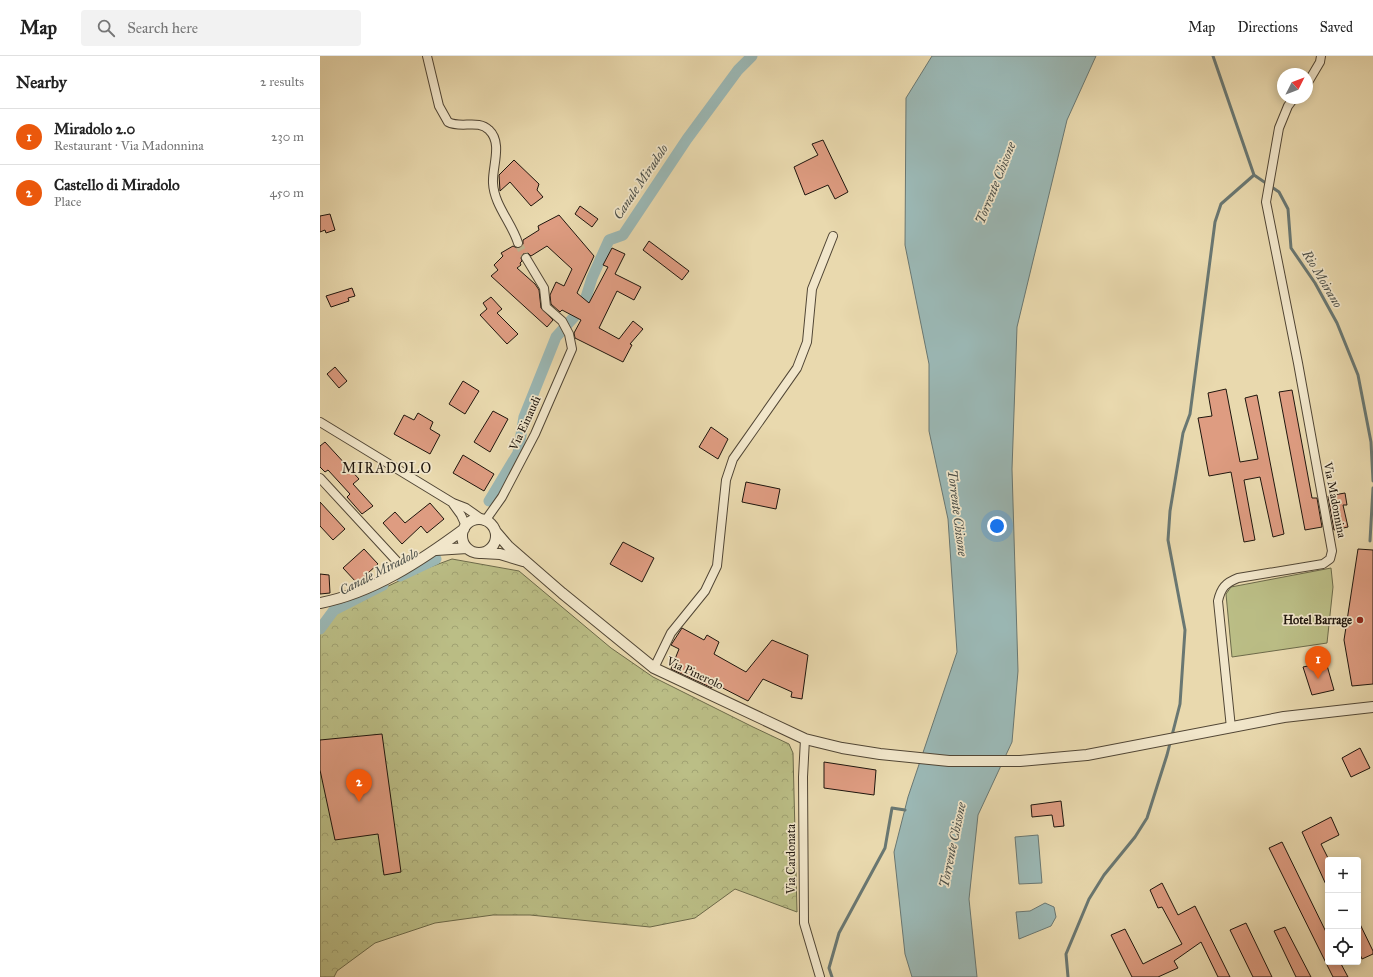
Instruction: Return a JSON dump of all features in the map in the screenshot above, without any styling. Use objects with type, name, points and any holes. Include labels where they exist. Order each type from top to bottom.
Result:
[{"type":"street","points":[[427,56],[439,106],[448,122],[454,125],[477,124],[484,126],[494,136],[496,152],[492,175],[494,190],[518,243]]},
{"type":"street","points":[[1313,74],[1321,56]]},
{"type":"street","name":"Via Madonnina","points":[[1231,728],[1218,601],[1220,590],[1228,582],[1238,578],[1323,564],[1330,559],[1332,552],[1298,362],[1266,202],[1266,193],[1279,128],[1290,104]]},
{"type":"street","points":[[654,668],[671,633],[705,591],[717,566],[726,480],[733,458],[797,368],[807,342],[812,290],[833,236]]},
{"type":"street","name":"Via Einaudi","points":[[484,520],[502,497],[535,434],[572,349],[567,330],[562,322],[546,307],[544,288],[526,258]]},
{"type":"street","points":[[320,422],[453,503],[466,508],[491,525],[496,532],[495,543],[492,548],[482,553],[471,551],[467,548],[462,539],[465,527],[461,515],[453,503]]},
{"type":"street","points":[[320,478],[404,569]]},
{"type":"street","points":[[320,603],[354,593],[404,569],[436,550],[474,521],[484,520]]},
{"type":"street","name":"Via Pinerolo","points":[[496,532],[527,562],[654,668],[805,739],[842,748],[880,754],[949,761],[1020,761],[1087,755],[1284,717],[1373,707]]},
{"type":"street","points":[[436,550],[467,548]]},
{"type":"street","name":"Via Pinerolo","points":[[482,553],[500,554],[527,562]]},
{"type":"street","name":"Via Cardonata","points":[[805,739],[803,777],[804,923],[820,977]]},
{"type":"green space","points":[[452,559],[519,571],[611,648],[653,677],[789,744],[793,753],[797,912],[735,889],[695,918],[650,927],[530,915],[493,915],[435,923],[375,943],[337,971],[334,977],[320,977],[320,633],[336,611],[422,570]]},
{"type":"green space","points":[[1331,568],[1333,587],[1327,643],[1232,657],[1226,594],[1231,587]]},
{"type":"water","name":"Torrente Chisone","points":[[932,56],[1096,56],[1067,120],[1017,327],[1012,469],[1018,671],[1012,742],[978,815],[969,899],[977,977],[912,977],[905,954],[894,852],[908,797],[957,652],[948,519],[929,431],[929,364],[905,245],[906,98]]},
{"type":"water","points":[[1038,835],[1042,883],[1019,884],[1015,837]]},
{"type":"water","points":[[1045,903],[1054,907],[1056,917],[1051,926],[1019,939],[1016,912],[1030,911]]},
{"type":"building","points":[[823,140],[848,192],[835,199],[828,185],[805,195],[794,167],[818,155],[812,144]]},
{"type":"building","points":[[514,160],[539,184],[537,190],[543,197],[531,206],[510,182],[500,191],[499,175]]},
{"type":"building","points":[[580,206],[598,219],[592,227],[575,214]]},
{"type":"building","points":[[330,214],[335,230],[326,233],[325,230],[320,232],[320,216]]},
{"type":"building","points":[[559,215],[594,256],[577,293],[589,303],[608,267],[603,265],[612,248],[625,254],[615,274],[641,287],[634,300],[617,291],[599,328],[619,339],[633,321],[643,329],[630,344],[632,345],[623,362],[575,338],[574,333],[581,320],[562,310],[560,312],[551,304],[550,295],[556,282],[564,286],[572,269],[547,246],[531,256],[528,253],[523,254],[521,258],[522,261],[520,263],[521,265],[517,268],[535,284],[539,290],[541,308],[553,320],[547,327],[491,276],[498,270],[494,265],[503,256],[501,253],[513,246],[520,248],[523,244],[523,240],[539,230],[538,226]]},
{"type":"building","points":[[649,241],[689,271],[682,280],[643,250]]},
{"type":"building","points":[[352,288],[355,296],[348,298],[349,301],[331,307],[326,296]]},
{"type":"building","points":[[491,297],[502,309],[497,313],[518,334],[507,344],[480,315],[487,309],[483,303]]},
{"type":"building","points":[[335,367],[347,381],[339,388],[327,374]]},
{"type":"building","points":[[463,381],[479,391],[465,414],[449,404]]},
{"type":"building","points":[[1226,389],[1240,462],[1258,459],[1245,398],[1257,395],[1284,534],[1273,537],[1260,477],[1244,480],[1255,540],[1244,542],[1231,472],[1209,476],[1198,418],[1212,416],[1208,393]]},
{"type":"building","points":[[1292,390],[1312,498],[1317,498],[1322,527],[1305,530],[1279,392]]},
{"type":"building","points":[[493,411],[508,419],[490,452],[474,442]]},
{"type":"building","points":[[418,413],[433,422],[430,429],[440,435],[430,454],[394,434],[404,415],[414,420]]},
{"type":"building","points":[[711,427],[728,439],[718,459],[699,447]]},
{"type":"building","points":[[325,442],[359,479],[353,484],[373,506],[362,514],[347,497],[350,494],[328,470],[325,472],[320,467],[320,446]]},
{"type":"building","points":[[463,455],[494,474],[484,491],[453,473]]},
{"type":"building","points":[[746,482],[780,489],[776,509],[742,502]]},
{"type":"building","points":[[1345,493],[1347,505],[1343,505],[1348,527],[1334,530],[1328,496]]},
{"type":"building","points":[[320,502],[345,529],[333,540],[320,526]]},
{"type":"building","points":[[430,503],[444,519],[427,533],[421,526],[402,544],[383,523],[395,512],[405,523]]},
{"type":"building","points":[[623,542],[654,558],[642,582],[610,564]]},
{"type":"building","points":[[364,549],[378,564],[357,583],[343,568]]},
{"type":"building","name":"Hotel Barrage","points":[[1358,549],[1373,550],[1373,684],[1352,686],[1344,640]]},
{"type":"building","points":[[320,574],[329,575],[330,593],[320,594]]},
{"type":"building","points":[[682,628],[704,640],[707,635],[719,642],[714,654],[746,672],[772,640],[808,655],[802,699],[791,697],[792,692],[763,679],[748,701],[713,683],[712,688],[671,669],[679,649],[671,645]]},
{"type":"building","points":[[1326,662],[1334,690],[1312,695],[1303,667]]},
{"type":"building","points":[[382,734],[401,872],[384,875],[378,834],[335,840],[320,770],[320,740]]},
{"type":"building","points":[[1360,748],[1370,768],[1351,777],[1342,758]]},
{"type":"building","points":[[824,762],[876,770],[874,795],[824,788]]},
{"type":"building","points":[[1061,801],[1064,826],[1054,827],[1052,815],[1032,817],[1031,805]]},
{"type":"building","points":[[1331,817],[1339,835],[1321,844],[1328,857],[1325,857],[1325,882],[1302,832]]},
{"type":"building","points":[[1282,842],[1325,930],[1325,961],[1269,848]]},
{"type":"building","points":[[1162,883],[1178,915],[1195,906],[1230,977],[1218,977],[1201,942],[1174,961],[1178,968],[1158,977],[1132,977],[1111,935],[1125,929],[1143,964],[1182,944],[1162,907],[1158,908],[1150,890]]},
{"type":"building","points":[[1246,923],[1272,977],[1253,977],[1230,930]]},
{"type":"building","points":[[1361,926],[1373,951],[1373,954],[1362,959]]},
{"type":"building","points":[[1285,927],[1311,977],[1296,977],[1274,931]]},
{"type":"building","points":[[1327,965],[1342,965],[1348,977],[1333,977]]},
{"type":"waterway","name":"Canale Miradolo","points":[[489,501],[518,453],[524,417],[556,337],[583,307],[592,278],[609,240],[623,235],[687,139],[738,70],[752,56]]},
{"type":"waterway","name":"Rio Moirano","points":[[1213,56],[1254,175],[1279,192],[1288,209],[1291,248],[1315,283],[1337,323],[1358,375],[1371,442],[1373,481]]},
{"type":"waterway","points":[[1068,977],[1066,954],[1089,899],[1104,875],[1135,837],[1147,818],[1167,755],[1180,704],[1185,630],[1168,540],[1170,511],[1183,433],[1190,414],[1215,222],[1221,204],[1254,175]]},
{"type":"waterway","name":"Rio Moirano","points":[[1370,541],[1373,488]]},
{"type":"waterway","name":"Canale Miradolo","points":[[400,576],[436,559]]},
{"type":"waterway","name":"Canale Miradolo","points":[[320,629],[334,610],[383,585]]},
{"type":"waterway","points":[[832,977],[829,968],[839,933],[885,848],[892,808],[905,810]]},
{"type":"tunnel","points":[[518,243],[526,258]]},
{"type":"place","name":"Hotel Barrage","points":[[1360,620]]},
{"type":"place","name":"Miradolo 2.0","points":[[1318,679]]},
{"type":"place","name":"Castello di Miradolo","points":[[359,802]]},
{"type":"district","name":"MIRADOLO","points":[[387,468]]}]
